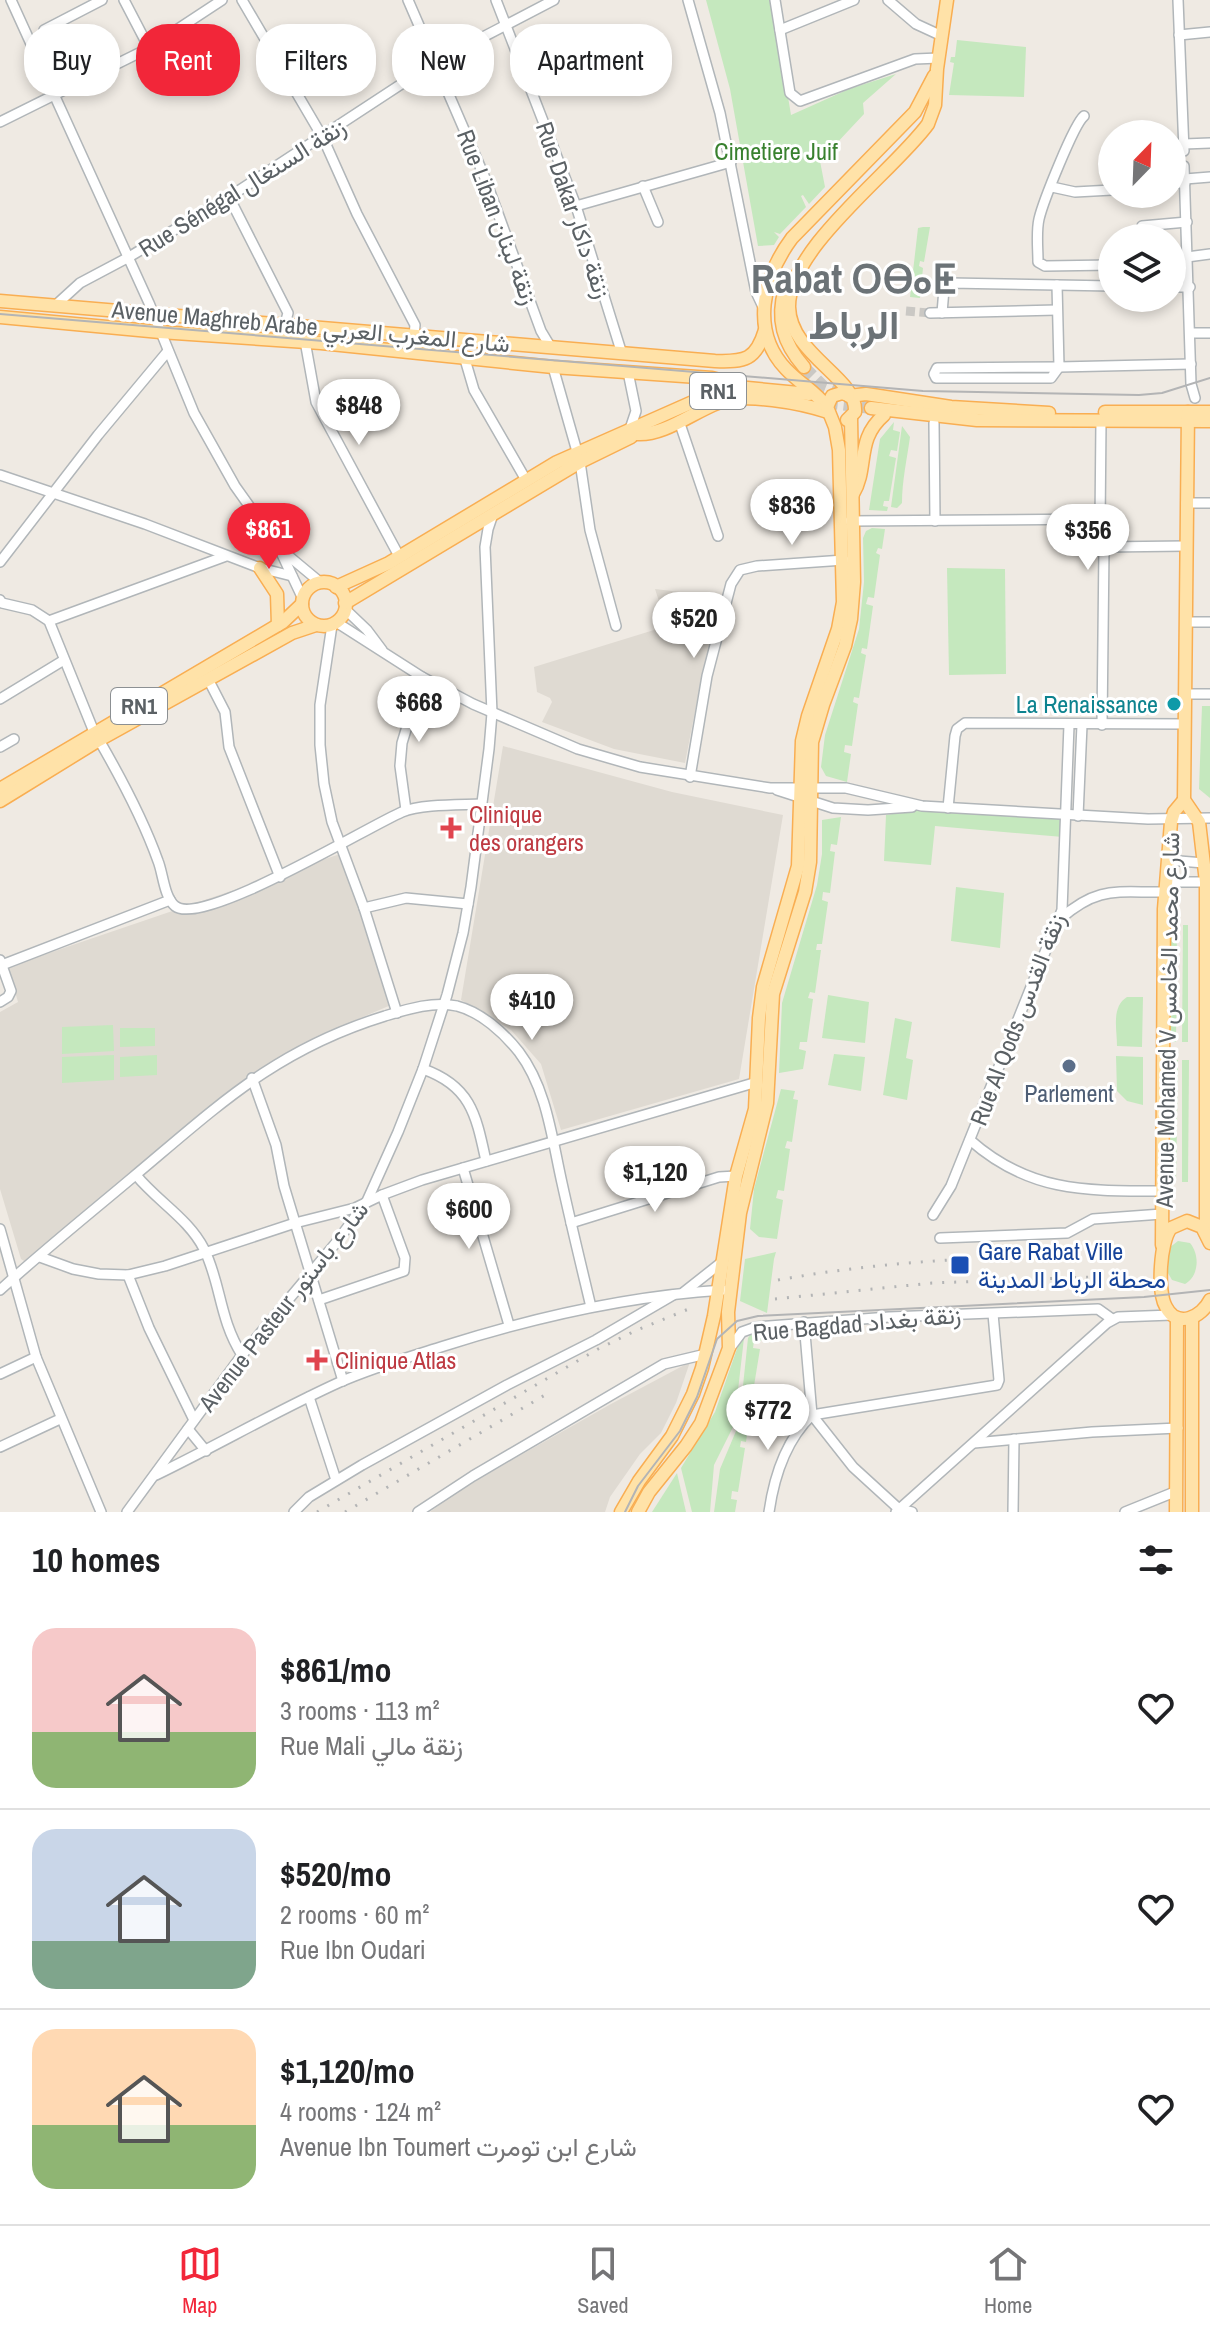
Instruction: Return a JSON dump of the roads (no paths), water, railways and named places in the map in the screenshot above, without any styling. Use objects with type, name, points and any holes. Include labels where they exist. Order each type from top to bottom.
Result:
[{"type":"main road","points":[[621,1512],[672,1436],[693,1394],[706,1354],[767,1103],[773,994],[808,874],[812,847],[805,793],[805,726],[841,613],[851,497],[852,416],[856,406],[842,382],[798,336],[791,320],[789,303],[795,278],[806,258],[928,124],[935,105],[947,0]]},
{"type":"main road","points":[[938,64],[915,112],[781,252],[770,277],[764,309],[768,343],[809,394],[830,408],[841,422],[852,416],[884,415],[967,426],[1037,426],[1050,417]]},
{"type":"main road","points":[[804,367],[788,344],[780,323],[785,289],[807,245],[842,208],[856,202]]},
{"type":"main road","name":"Avenue Maghreb Arabe شارع المغرب العربي","points":[[0,301],[736,361],[756,352],[765,330]]},
{"type":"main road","name":"Avenue Maghreb Arabe شارع المغرب العربي","points":[[0,317],[464,356],[727,382],[809,394]]},
{"type":"main road","points":[[622,354],[628,372]]},
{"type":"main road","points":[[727,382],[708,387],[644,416],[634,430],[651,433],[717,403],[740,398],[830,408]]},
{"type":"main road","name":"RN1","points":[[336,587],[366,575],[526,480],[634,430],[732,392],[809,394]]},
{"type":"main road","points":[[830,408],[842,393],[1101,421],[1188,417],[1210,412]]},
{"type":"main road","points":[[871,404],[964,419],[1188,417],[1210,421]]},
{"type":"main road","points":[[638,1512],[649,1492],[701,1423],[729,1348],[722,1262],[736,1176],[752,1124],[763,987],[798,866],[814,734],[845,646],[851,619],[854,582],[839,450],[830,408]]},
{"type":"main road","points":[[851,497],[859,480],[866,439],[884,415]]},
{"type":"main road","name":"Avenue Mohamed V شارع محمد الخامس","points":[[1174,1316],[1165,1307],[1163,1297],[1165,887],[1171,819],[1184,800],[1188,417]]},
{"type":"main road","name":"RN1","points":[[0,789],[292,633],[334,623],[345,606],[578,457]]},
{"type":"main road","points":[[260,568],[277,594],[278,625]]},
{"type":"main road","points":[[321,583],[336,587],[345,606]]},
{"type":"main road","name":"RN1","points":[[0,801],[96,736],[278,625],[302,602],[311,587],[321,583]]},
{"type":"main road","points":[[302,602],[305,614],[316,625]]},
{"type":"main road","name":"Avenue Mohamed V شارع محمد الخامس","points":[[1184,800],[1204,819],[1204,863],[1208,882],[1209,1239]]},
{"type":"main road","points":[[1162,1245],[1168,1231],[1178,1223],[1193,1222],[1209,1239]]},
{"type":"main road","points":[[1192,1512],[1200,1318],[1210,1300]]},
{"type":"main road","points":[[1176,1512],[1178,1428],[1174,1316],[1200,1318]]},
{"type":"street","points":[[11,0],[24,28]]},
{"type":"street","points":[[56,24],[102,0]]},
{"type":"street","points":[[124,0],[136,24]]},
{"type":"street","points":[[186,24],[222,0]]},
{"type":"street","points":[[242,0],[323,138],[357,214],[414,322],[414,336]]},
{"type":"street","name":"Rue Liban زنقة لبنان","points":[[408,0],[418,24]]},
{"type":"street","name":"Rue Dakar زنقة داكار","points":[[496,0],[576,206],[622,354]]},
{"type":"street","name":"Rue Sénégal زنقة السنغال","points":[[494,30],[554,0]]},
{"type":"street","points":[[688,0],[720,113],[756,292],[764,309]]},
{"type":"street","points":[[775,0],[790,93],[802,101],[915,59],[938,64]]},
{"type":"street","points":[[780,30],[854,0]]},
{"type":"street","points":[[888,0],[916,24],[942,36]]},
{"type":"street","points":[[1178,0],[1184,148],[1210,143]]},
{"type":"street","points":[[1179,35],[1210,32]]},
{"type":"street","name":"Rue Sénégal زنقة السنغال","points":[[57,304],[80,283],[229,197],[392,91]]},
{"type":"street","points":[[0,122],[55,96],[129,257],[194,413],[214,450],[279,548],[321,583]]},
{"type":"street","name":"Rue Liban زنقة لبنان","points":[[450,96],[485,178],[541,331],[550,346]]},
{"type":"street","points":[[1084,116],[1072,134],[1039,219],[1038,262],[1045,266],[1098,265]]},
{"type":"street","points":[[576,206],[731,162]]},
{"type":"street","points":[[1186,181],[1210,177]]},
{"type":"street","points":[[643,186],[658,222]]},
{"type":"street","points":[[1052,187],[1075,192],[1098,191]]},
{"type":"street","points":[[229,197],[288,313],[285,324]]},
{"type":"street","points":[[1186,202],[1192,393],[1195,398]]},
{"type":"street","points":[[1164,224],[1187,222]]},
{"type":"street","points":[[1186,257],[1210,254]]},
{"type":"street","points":[[942,313],[944,289],[950,283],[1098,286]]},
{"type":"street","points":[[1057,285],[1059,367],[1051,378],[936,378],[937,368],[1059,367],[1191,364]]},
{"type":"street","points":[[930,313],[1057,310]]},
{"type":"street","points":[[1191,333],[1210,333]]},
{"type":"street","points":[[305,341],[316,402],[399,556]]},
{"type":"street","points":[[0,562],[168,351]]},
{"type":"street","points":[[464,356],[474,390],[526,480]]},
{"type":"street","points":[[553,367],[578,457],[590,530],[616,626]]},
{"type":"street","points":[[628,372],[636,411],[634,430]]},
{"type":"street","points":[[679,421],[718,536]]},
{"type":"street","points":[[1101,421],[1100,519],[1104,547],[1102,725]]},
{"type":"street","points":[[934,423],[935,521]]},
{"type":"street","points":[[0,475],[260,568],[292,576]]},
{"type":"street","points":[[1186,503],[1210,503]]},
{"type":"street","points":[[486,552],[488,529],[495,511]]},
{"type":"street","points":[[847,519],[913,519]]},
{"type":"street","points":[[847,519],[1100,519]]},
{"type":"street","points":[[474,524],[486,552]]},
{"type":"street","points":[[1104,547],[1186,546]]},
{"type":"street","points":[[279,548],[302,602]]},
{"type":"street","name":"Avenue Pasteur شارع باستور","points":[[127,1512],[242,1355],[367,1201],[423,1069],[444,1005],[468,904],[481,804],[492,713],[486,552]]},
{"type":"street","points":[[49,621],[226,555]]},
{"type":"street","points":[[690,777],[703,696],[733,579],[744,568],[844,560]]},
{"type":"street","points":[[1,602],[32,610],[49,621],[96,736],[140,818],[173,904],[187,911],[280,877],[406,810],[481,804]]},
{"type":"street","points":[[345,606],[382,650]]},
{"type":"street","points":[[1186,622],[1210,622]]},
{"type":"street","points":[[397,1013],[327,803],[320,745],[320,705],[334,623],[422,677],[492,713],[595,755],[690,777],[805,793],[846,788],[922,806]]},
{"type":"street","points":[[0,699],[64,660]]},
{"type":"street","points":[[406,810],[400,766],[402,743],[422,677]]},
{"type":"street","points":[[208,679],[225,712],[229,747],[280,877]]},
{"type":"street","points":[[1185,694],[1210,694]]},
{"type":"street","points":[[948,808],[955,736],[961,725],[1185,724]]},
{"type":"street","name":"Rue Al Qods زنقة القدس","points":[[933,1215],[946,1197],[1062,910],[1069,725]]},
{"type":"street","points":[[1078,816],[1082,725]]},
{"type":"street","points":[[0,747],[14,739]]},
{"type":"street","points":[[805,793],[833,808],[868,810],[922,806],[1078,816],[1204,819]]},
{"type":"street","points":[[1167,860],[1204,863]]},
{"type":"street","points":[[1057,922],[1085,899],[1100,893],[1208,882]]},
{"type":"street","points":[[364,908],[406,898],[468,904]]},
{"type":"street","points":[[0,1002],[11,991],[1,962],[173,904]]},
{"type":"street","points":[[0,1290],[252,1078],[303,1048],[360,1024],[397,1013],[444,1005],[458,1007],[483,1019],[517,1050],[539,1088],[591,1307]]},
{"type":"street","points":[[423,1069],[447,1080],[462,1092],[475,1117],[486,1161]]},
{"type":"street","points":[[252,1078],[276,1145],[281,1174],[343,1381]]},
{"type":"street","points":[[40,1257],[73,1269],[128,1275],[295,1223],[355,1208],[382,1195],[463,1168],[757,1082]]},
{"type":"street","points":[[970,1140],[1010,1169],[1056,1186],[1093,1191],[1163,1191]]},
{"type":"street","points":[[463,1168],[509,1325]]},
{"type":"street","points":[[136,1175],[193,1232],[206,1252],[227,1330],[242,1355]]},
{"type":"street","points":[[571,1223],[723,1176],[736,1176]]},
{"type":"street","points":[[319,1300],[400,1273],[405,1267],[405,1258],[382,1195]]},
{"type":"street","points":[[940,1238],[1067,1233],[1093,1219],[1162,1214]]},
{"type":"street","points":[[0,1229],[36,1357],[101,1512]]},
{"type":"street","points":[[294,1512],[309,1497],[336,1480],[680,1293],[722,1262]]},
{"type":"street","points":[[128,1275],[149,1328],[194,1420]]},
{"type":"street","points":[[154,1475],[343,1381],[509,1325],[591,1307],[680,1293],[724,1290]]},
{"type":"street","name":"Rue Bagdad زنقة بغداد","points":[[729,1348],[739,1335],[751,1328],[804,1322],[1098,1309],[1112,1319],[1174,1316]]},
{"type":"street","points":[[769,1512],[783,1457],[798,1430],[812,1415],[994,1386],[999,1380],[993,1314]]},
{"type":"street","points":[[898,1510],[1112,1319]]},
{"type":"street","points":[[804,1322],[812,1415],[839,1453],[898,1510],[912,1512]]},
{"type":"street","points":[[418,1512],[473,1476],[664,1364],[706,1354]]},
{"type":"street","points":[[0,1374],[36,1357]]},
{"type":"street","points":[[309,1397],[336,1480]]},
{"type":"street","points":[[0,1447],[60,1419]]},
{"type":"street","points":[[974,1443],[1178,1428]]},
{"type":"street","points":[[188,1429],[206,1451]]},
{"type":"street","points":[[1013,1512],[1014,1439]]},
{"type":"street","points":[[1125,1512],[1177,1491]]},
{"type":"tunnel","points":[[906,311],[930,313]]},
{"type":"tunnel","points":[[804,367],[824,387],[846,396]]},
{"type":"tunnel","points":[[808,400],[871,408]]},
{"type":"tram line","points":[[0,314],[923,391],[1139,395],[1162,393],[1210,378]]},
{"type":"tram line","points":[[625,1512],[638,1486],[680,1431],[697,1397],[717,1339],[737,1321],[758,1316],[1144,1297],[1210,1290]]},
{"type":"railway","points":[[778,1280],[856,1268],[935,1261],[1092,1257]]},
{"type":"railway","points":[[775,1299],[932,1283],[1092,1277]]},
{"type":"railway","points":[[317,1512],[598,1349],[696,1306]]},
{"type":"railway","points":[[345,1512],[545,1395]]},
{"type":"place","name":"La Renaissance","points":[[1174,704]]},
{"type":"place","name":"Clinique des orangers","points":[[451,828]]},
{"type":"place","name":"Parlement","points":[[1069,1066]]},
{"type":"place","name":"Gare Rabat Ville محطة الرباط المدينة","points":[[960,1265]]},
{"type":"place","name":"Clinique Atlas","points":[[317,1360]]},
{"type":"district","name":"Rabat ⵔⴱⴰⵟ الرباط","points":[[854,301]]},
{"type":"park label","name":"Cimetiere Juif","points":[[776,151]]}]
